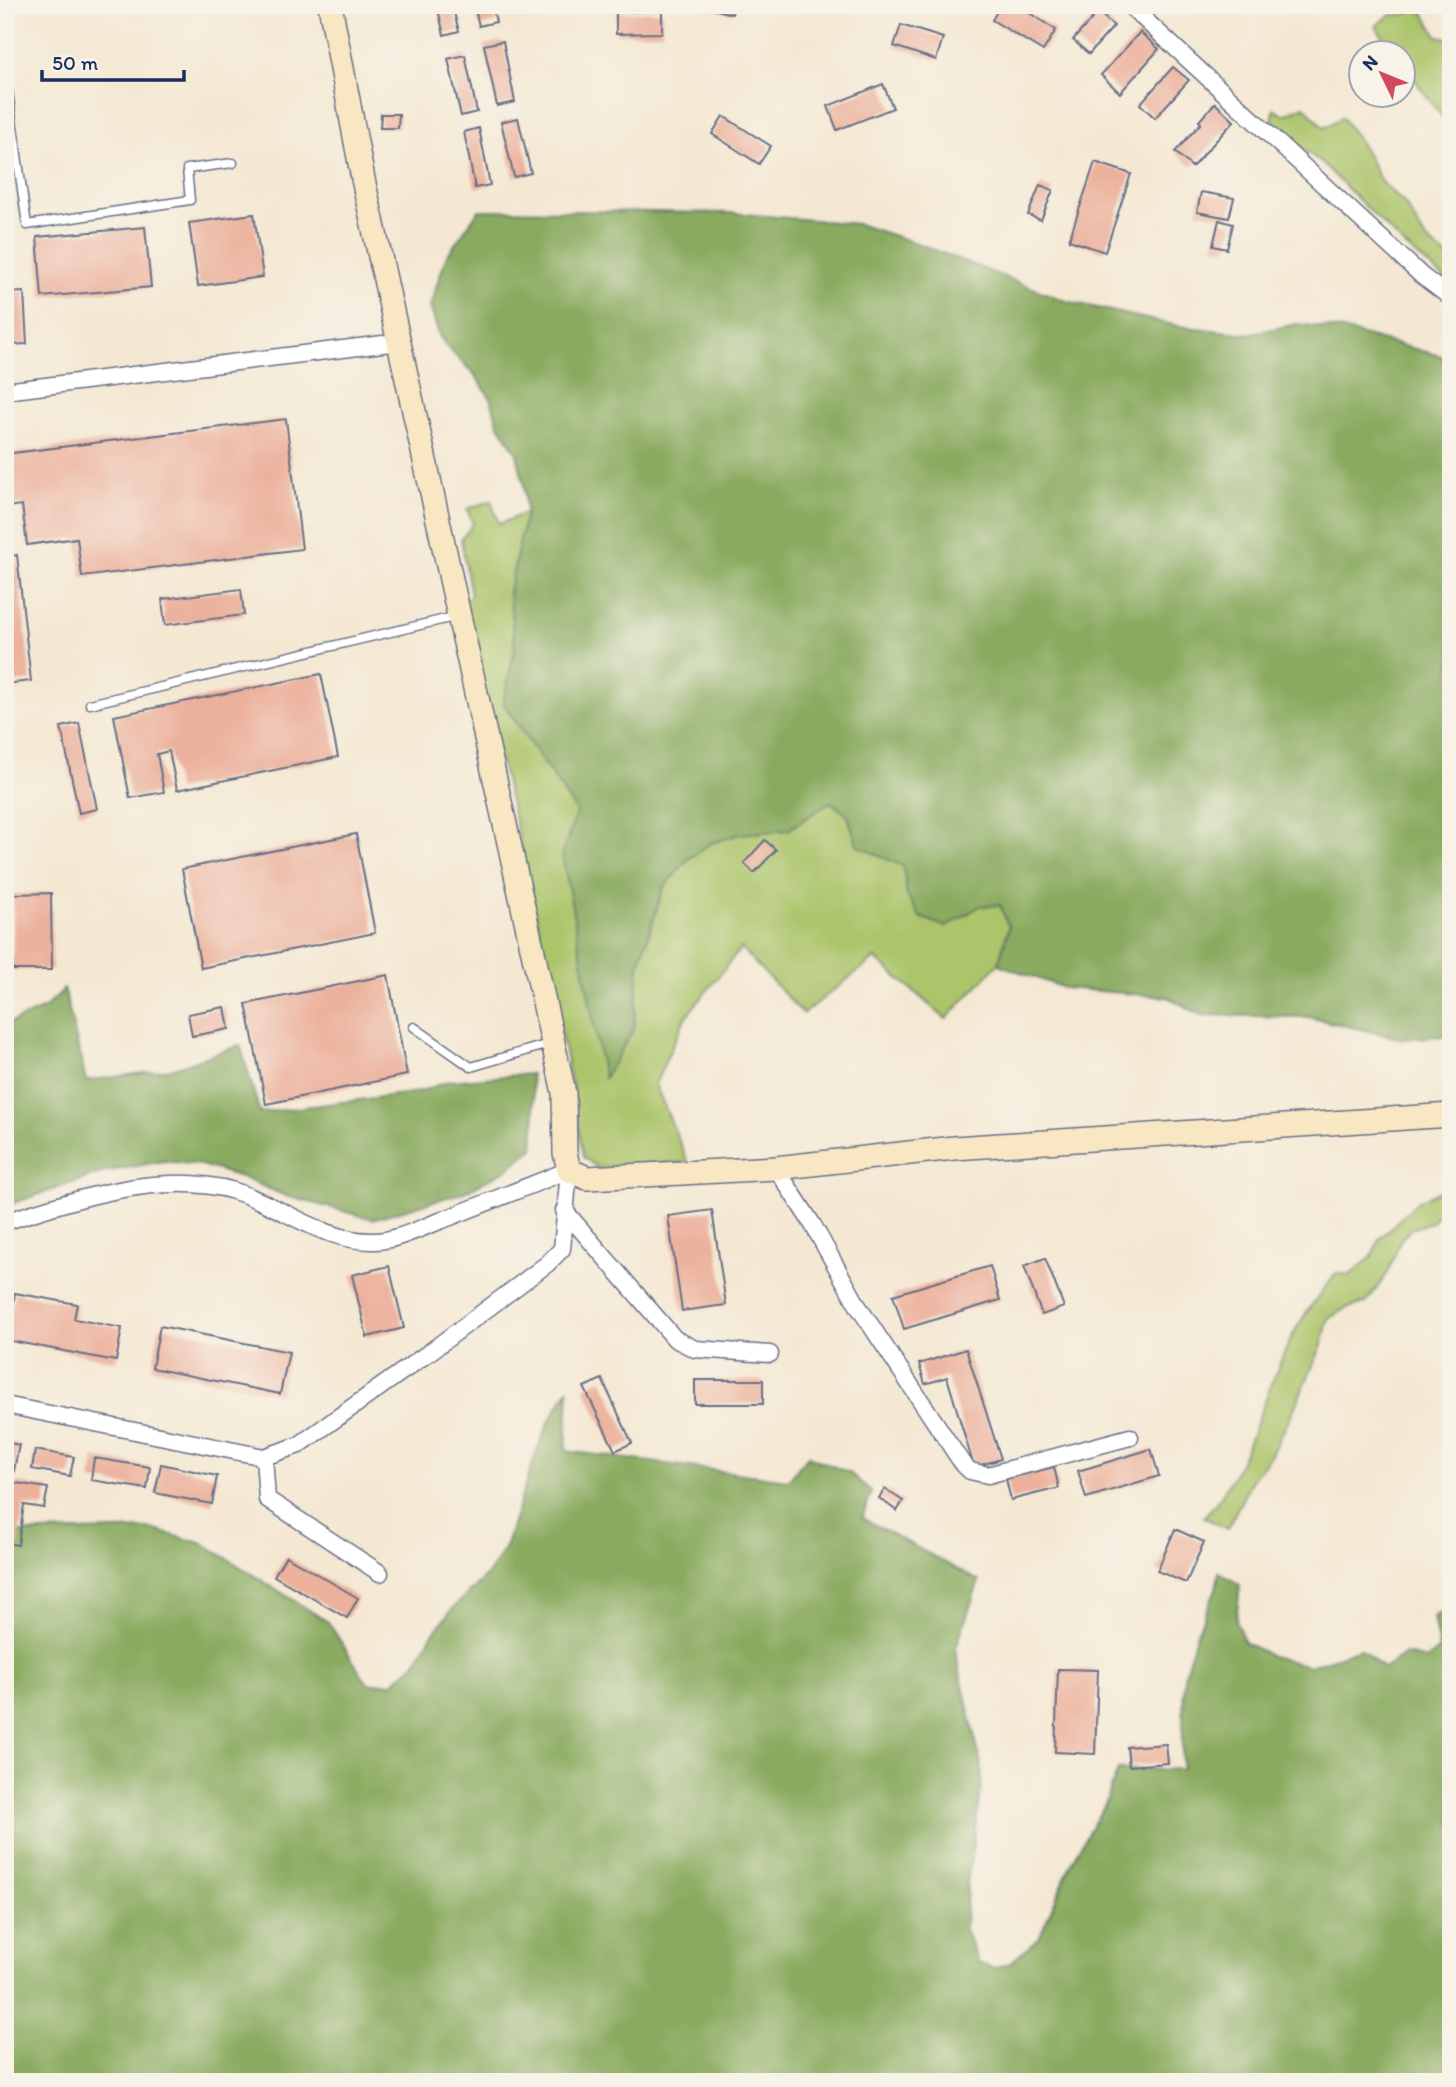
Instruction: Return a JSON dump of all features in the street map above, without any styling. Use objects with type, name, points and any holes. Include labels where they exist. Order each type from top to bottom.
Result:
[{"type":"street","points":[[5,1405],[264,1457],[299,1446],[547,1265],[562,1248],[569,1170],[565,1153],[564,1093],[363,179],[330,5]]},
{"type":"street","points":[[1129,5],[1412,267],[1451,298]]},
{"type":"street","points":[[5,391],[399,342]]},
{"type":"street","points":[[5,1222],[79,1198],[148,1186],[199,1183],[236,1192],[349,1240],[377,1241],[411,1232],[569,1170],[587,1178],[776,1168],[954,1148],[1451,1115]]},
{"type":"street","points":[[776,1168],[813,1226],[858,1306],[962,1463],[970,1471],[988,1475],[1130,1437]]},
{"type":"street","points":[[565,1210],[675,1339],[695,1349],[770,1354]]},
{"type":"street","points":[[264,1457],[267,1499],[380,1573]]},
{"type":"lane","points":[[5,70],[27,225],[190,200],[187,169],[233,163]]},
{"type":"lane","points":[[90,704],[459,615]]},
{"type":"lane","points":[[414,1027],[471,1067],[553,1043]]},
{"type":"green space","points":[[1415,9],[1425,15],[1437,36],[1451,39],[1451,120],[1443,118],[1418,84],[1418,38],[1384,38],[1376,26],[1390,15],[1403,15]]},
{"type":"green space","points":[[1304,106],[1324,128],[1342,117],[1365,150],[1381,182],[1404,203],[1426,239],[1451,260],[1451,284],[1404,245],[1325,166],[1272,123],[1274,109],[1284,115]]},
{"type":"green space","points":[[479,210],[732,213],[858,224],[919,244],[1066,301],[1178,326],[1247,334],[1297,324],[1343,330],[1441,356],[1451,362],[1451,1030],[1446,1036],[1403,1039],[1308,1017],[1201,1015],[1168,997],[1064,988],[998,964],[1009,927],[1000,905],[980,906],[946,927],[920,917],[907,895],[903,866],[858,846],[847,814],[830,802],[788,830],[739,834],[709,844],[687,860],[664,887],[639,964],[634,1029],[604,1078],[562,854],[577,812],[503,703],[515,648],[509,592],[526,513],[524,485],[517,454],[498,423],[491,399],[476,376],[446,346],[439,335],[430,306],[446,257]]},
{"type":"green space","points":[[491,501],[499,524],[526,513],[509,592],[515,648],[503,703],[577,812],[562,855],[634,1029],[639,964],[664,887],[687,860],[709,844],[739,834],[788,830],[830,802],[847,814],[858,846],[903,865],[907,895],[946,927],[980,906],[1000,905],[1009,927],[998,964],[946,1019],[875,958],[803,1014],[741,948],[685,1018],[655,1084],[688,1162],[598,1168],[583,1157],[572,1086],[526,867],[462,602],[471,595],[461,539],[473,524],[467,509]]},
{"type":"green space","points":[[64,989],[86,1081],[171,1069],[240,1045],[260,1113],[419,1092],[449,1081],[531,1074],[535,1116],[533,1149],[506,1170],[464,1192],[373,1219],[286,1196],[241,1177],[201,1165],[163,1161],[104,1172],[5,1206],[5,1025],[45,1008]]},
{"type":"green space","points":[[1451,1186],[1451,1201],[1445,1204],[1432,1222],[1411,1229],[1401,1239],[1387,1274],[1366,1303],[1346,1308],[1328,1319],[1322,1345],[1290,1418],[1269,1458],[1252,1480],[1227,1529],[1204,1517],[1220,1497],[1244,1453],[1282,1358],[1307,1311],[1336,1273],[1349,1275],[1371,1258],[1380,1238],[1418,1201]]},
{"type":"green space","points":[[569,1388],[566,1451],[788,1480],[808,1456],[850,1473],[872,1492],[862,1518],[979,1581],[955,1650],[982,1769],[967,1883],[965,1929],[978,1963],[993,1968],[1009,1964],[1039,1938],[1074,1857],[1105,1804],[1118,1770],[1182,1769],[1184,1677],[1197,1632],[1216,1589],[1219,1572],[1240,1585],[1236,1622],[1245,1643],[1271,1656],[1309,1666],[1361,1649],[1384,1669],[1405,1654],[1427,1659],[1439,1649],[1433,1617],[1451,1607],[1451,2082],[5,2082],[5,1533],[151,1529],[204,1544],[328,1622],[368,1684],[392,1683],[415,1664],[431,1636],[454,1607],[488,1574],[505,1547],[536,1453],[550,1420]]},
{"type":"building","points":[[437,5],[452,5],[459,31],[444,35]]},
{"type":"building","points":[[474,5],[492,5],[496,22],[479,26]]},
{"type":"building","points":[[698,5],[734,5],[732,14]]},
{"type":"building","points":[[1001,5],[1017,5],[1056,30],[1043,51],[992,20]]},
{"type":"building","points":[[662,11],[662,33],[616,34],[616,12]]},
{"type":"building","points":[[1098,12],[1114,26],[1089,54],[1073,40]]},
{"type":"building","points":[[901,25],[943,38],[936,60],[894,46]]},
{"type":"building","points":[[1140,32],[1159,49],[1120,93],[1101,75]]},
{"type":"building","points":[[503,41],[515,102],[497,106],[484,45]]},
{"type":"building","points":[[465,55],[477,112],[461,116],[448,59]]},
{"type":"building","points":[[1173,67],[1189,80],[1155,118],[1140,104]]},
{"type":"building","points":[[883,84],[893,108],[837,130],[828,106]]},
{"type":"building","points":[[1215,103],[1234,121],[1192,167],[1175,152]]},
{"type":"building","points":[[381,114],[399,114],[398,128],[380,128]]},
{"type":"building","points":[[723,116],[771,146],[759,164],[712,134]]},
{"type":"building","points":[[518,118],[531,173],[514,177],[501,122]]},
{"type":"building","points":[[479,128],[490,185],[475,188],[464,132]]},
{"type":"building","points":[[1095,162],[1131,174],[1105,252],[1069,240]]},
{"type":"building","points":[[1040,185],[1053,190],[1041,220],[1028,215]]},
{"type":"building","points":[[1201,192],[1234,198],[1229,218],[1197,212]]},
{"type":"building","points":[[254,214],[263,277],[198,286],[189,223]]},
{"type":"building","points":[[1219,220],[1233,224],[1227,249],[1213,246]]},
{"type":"building","points":[[145,227],[151,287],[42,297],[37,237]]},
{"type":"building","points":[[24,292],[27,344],[9,345],[6,293]]},
{"type":"building","points":[[286,419],[302,549],[82,577],[77,538],[27,545],[22,505],[6,507],[5,454]]},
{"type":"building","points":[[17,555],[31,681],[5,684],[5,557]]},
{"type":"building","points":[[241,589],[244,615],[165,625],[162,599]]},
{"type":"building","points":[[321,674],[338,757],[177,790],[169,751],[157,754],[164,792],[130,798],[114,716]]},
{"type":"building","points":[[79,723],[97,809],[79,813],[61,727]]},
{"type":"building","points":[[356,834],[375,933],[201,968],[182,869]]},
{"type":"building","points":[[765,840],[776,850],[754,873],[744,863]]},
{"type":"building","points":[[51,893],[52,970],[13,970],[13,894]]},
{"type":"building","points":[[388,975],[407,1075],[266,1104],[246,1004]]},
{"type":"building","points":[[225,1007],[229,1029],[192,1036],[188,1014]]},
{"type":"building","points":[[712,1210],[726,1305],[682,1311],[668,1216]]},
{"type":"building","points":[[1045,1258],[1064,1307],[1042,1315],[1024,1266]]},
{"type":"building","points":[[389,1266],[404,1328],[367,1337],[352,1275]]},
{"type":"building","points":[[990,1266],[1000,1300],[904,1329],[893,1295]]},
{"type":"building","points":[[15,1293],[77,1304],[74,1319],[122,1328],[116,1361],[6,1340]]},
{"type":"building","points":[[160,1326],[289,1352],[280,1394],[152,1368]]},
{"type":"building","points":[[966,1349],[1001,1459],[974,1467],[947,1377],[925,1384],[919,1364]]},
{"type":"building","points":[[602,1379],[632,1443],[615,1451],[584,1387]]},
{"type":"building","points":[[695,1380],[763,1380],[763,1404],[695,1404]]},
{"type":"building","points":[[5,1442],[19,1445],[13,1476],[5,1474]]},
{"type":"building","points":[[1151,1449],[1159,1476],[1086,1498],[1078,1471]]},
{"type":"building","points":[[35,1450],[74,1457],[70,1476],[32,1469]]},
{"type":"building","points":[[94,1458],[150,1467],[147,1489],[91,1480]]},
{"type":"building","points":[[161,1464],[217,1476],[212,1504],[155,1493]]},
{"type":"building","points":[[1054,1467],[1059,1488],[1011,1500],[1006,1479]]},
{"type":"building","points":[[10,1482],[48,1488],[44,1508],[24,1505],[18,1545],[5,1543],[5,1514]]},
{"type":"building","points":[[885,1489],[903,1501],[897,1511],[879,1498]]},
{"type":"building","points":[[1175,1529],[1204,1542],[1186,1583],[1157,1571]]},
{"type":"building","points":[[286,1556],[358,1598],[347,1618],[274,1576]]},
{"type":"building","points":[[1058,1669],[1098,1670],[1095,1754],[1055,1752]]},
{"type":"building","points":[[1166,1744],[1168,1763],[1129,1766],[1127,1747]]}]
